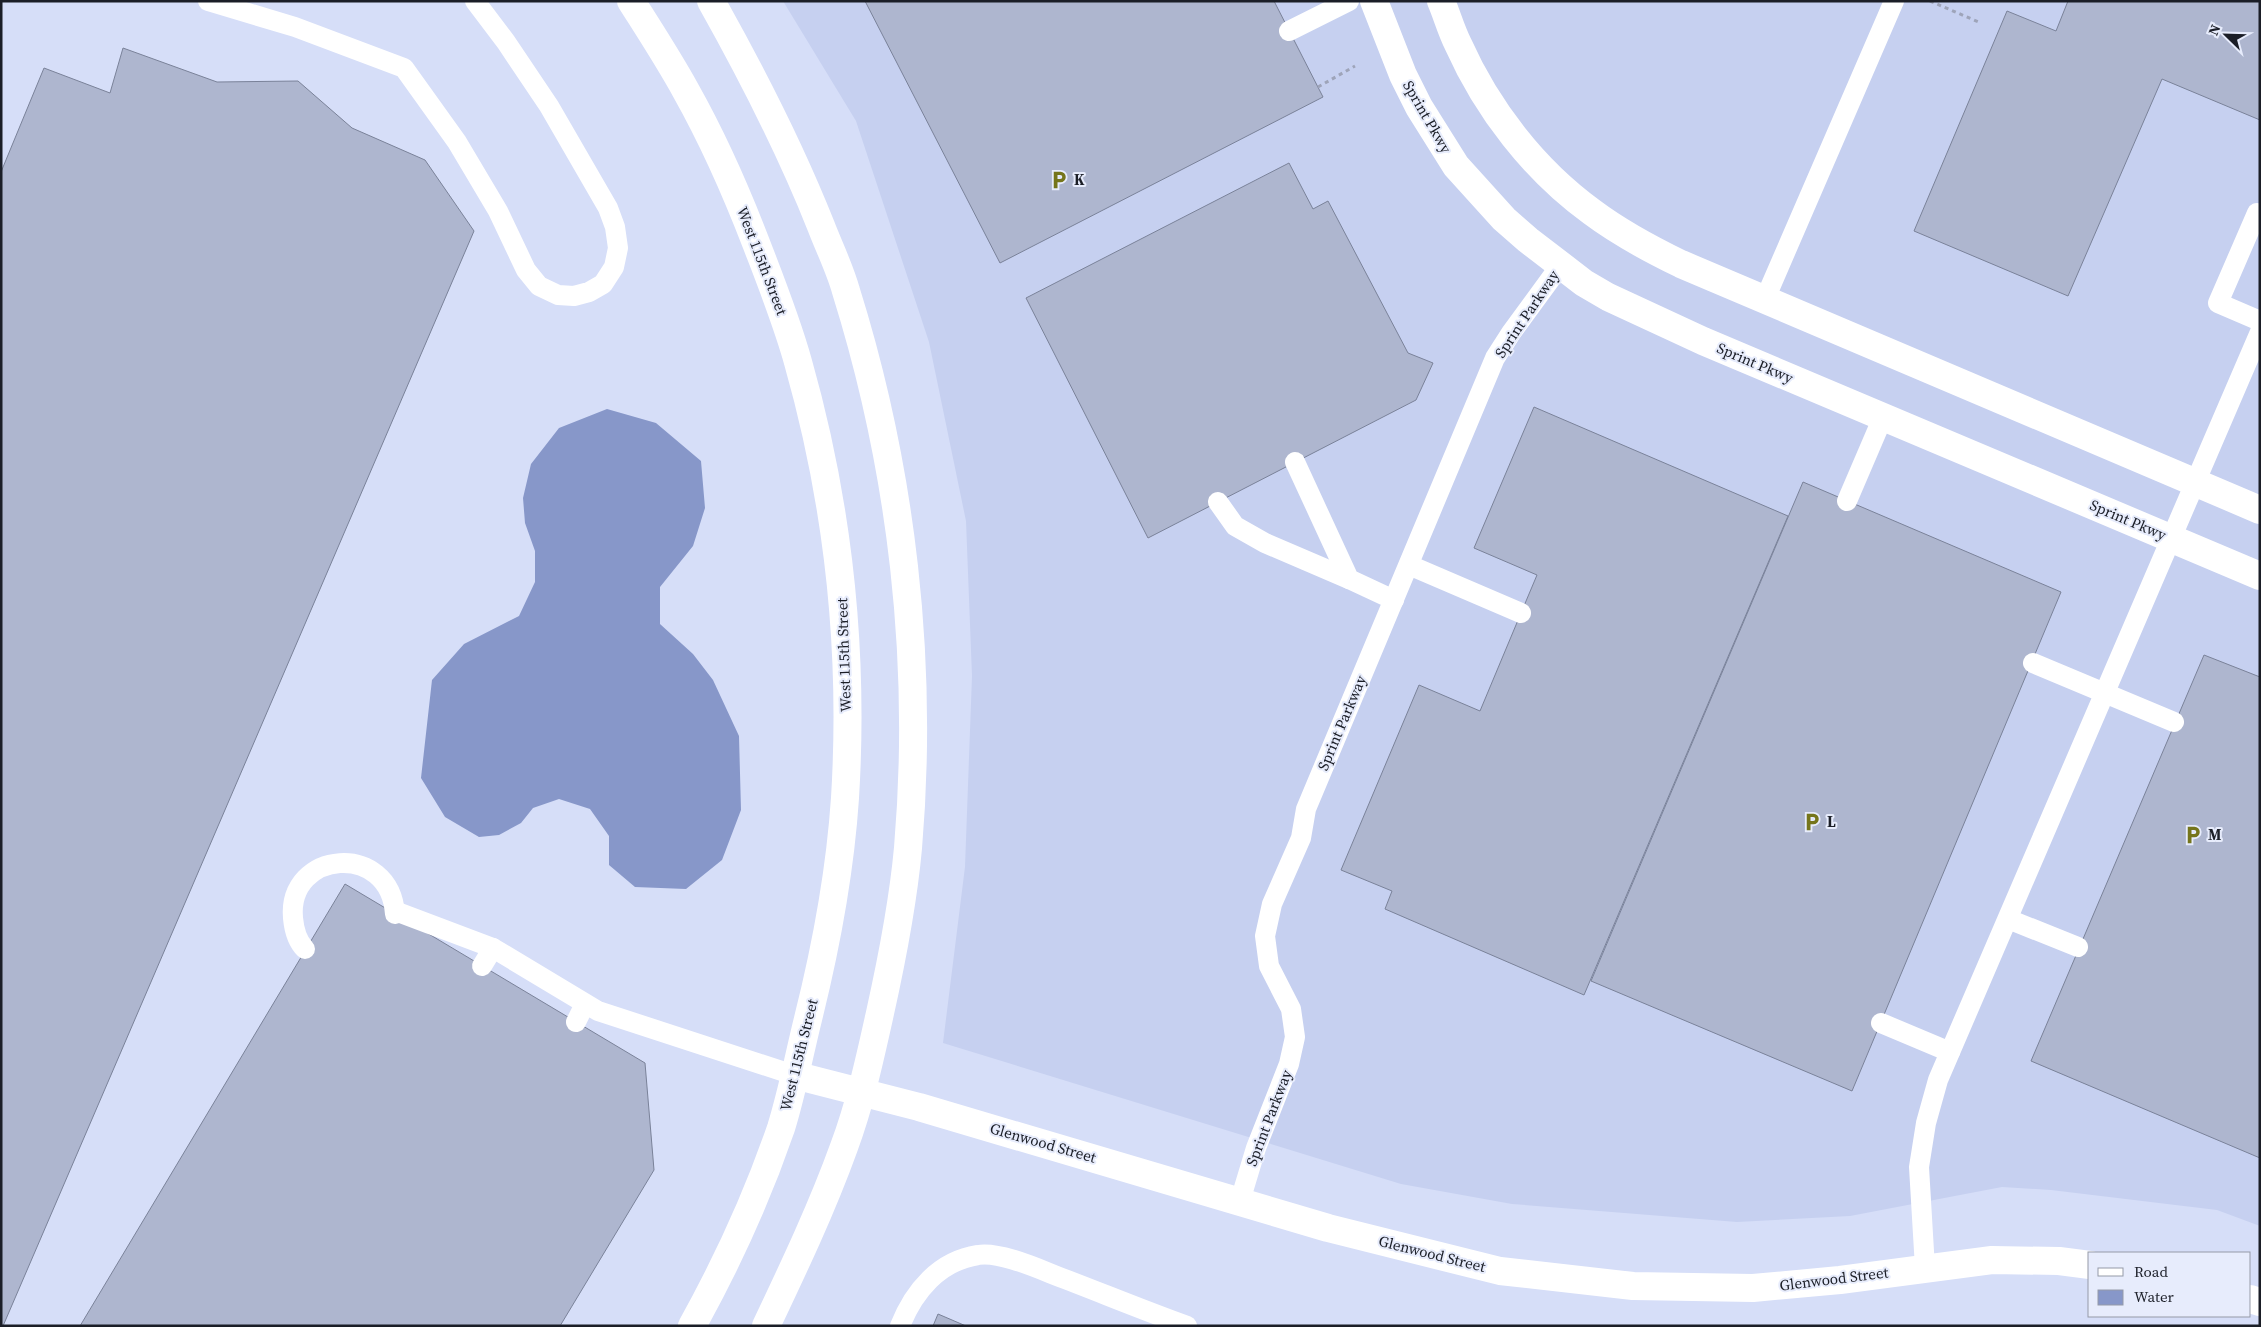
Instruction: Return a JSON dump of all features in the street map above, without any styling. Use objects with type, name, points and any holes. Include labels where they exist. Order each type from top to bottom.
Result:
[{"type":"street","name":"West 115th Street","points":[[631,1],[687,92],[735,190],[774,290],[798,361],[826,478],[840,577],[847,678],[845,800],[832,911],[794,1075],[781,1127],[746,1215],[711,1292],[692,1326]]},
{"type":"street","points":[[711,1],[754,78],[803,180],[845,288],[876,398],[902,537],[914,712],[908,849],[891,963],[860,1093],[844,1146],[812,1227],[766,1326]]},
{"type":"street","name":"Sprint Pkwy","points":[[1374,1],[1403,75],[1419,107],[1456,166],[1504,219],[1560,266],[1608,297],[1640,312],[2260,576]]},
{"type":"street","points":[[1441,1],[1457,43],[1477,82],[1506,125],[1544,171],[1591,212],[1640,244],[1681,264],[2260,510]]},
{"type":"street","name":"Glenwood Street","points":[[794,1075],[919,1107],[1328,1228],[1500,1271],[1633,1286],[1753,1288],[1840,1280],[1992,1260],[2059,1261],[2088,1265]]},
{"type":"lane","points":[[208,1],[295,27],[404,68],[457,142],[498,212],[531,275],[539,286],[558,295],[574,296],[589,292],[602,284],[614,267],[618,248],[615,227],[608,208],[549,106],[506,42],[475,1]]},
{"type":"lane","points":[[1289,31],[1349,1]]},
{"type":"lane","points":[[1764,299],[1894,1]]},
{"type":"lane","points":[[2260,214],[2257,213],[2218,302],[2260,321]]},
{"type":"lane","name":"Sprint Parkway","points":[[1240,1201],[1256,1148],[1289,1064],[1295,1036],[1291,1009],[1269,966],[1265,936],[1272,904],[1301,838],[1306,809],[1496,358],[1511,333],[1560,266]]},
{"type":"lane","points":[[1925,1268],[1919,1168],[1926,1123],[1938,1080],[2260,332]]},
{"type":"lane","points":[[1847,501],[1884,417]]},
{"type":"lane","points":[[1295,462],[1349,579]]},
{"type":"lane","points":[[1218,502],[1235,526],[1265,543],[1394,600]]},
{"type":"lane","points":[[1409,565],[1522,613]]},
{"type":"lane","points":[[2033,663],[2174,722]]},
{"type":"lane","points":[[305,949],[294,929],[292,911],[296,894],[306,879],[324,866],[346,862],[367,868],[384,881],[394,900],[395,912],[493,948],[585,1004],[619,1019],[794,1075]]},
{"type":"lane","points":[[2008,919],[2078,947]]},
{"type":"lane","points":[[482,966],[493,948]]},
{"type":"lane","points":[[576,1022],[585,1004]]},
{"type":"lane","points":[[1881,1024],[1950,1052]]},
{"type":"lane","points":[[900,1326],[907,1309],[924,1283],[949,1265],[979,1254],[1012,1259],[1187,1326]]},
{"type":"path","points":[[1930,1],[1981,23]]},
{"type":"path","points":[[1318,87],[1354,66]]},
{"type":"shaded area","points":[[783,1],[2260,1],[2260,1226],[2217,1210],[2051,1190],[2002,1187],[1850,1216],[1737,1222],[1512,1204],[1401,1184],[943,1043],[965,867],[972,676],[966,521],[929,342],[856,121]]},
{"type":"water","points":[[607,409],[656,423],[701,461],[705,508],[693,546],[660,587],[660,624],[693,654],[713,680],[739,736],[741,810],[722,860],[686,889],[635,887],[609,865],[609,836],[590,809],[559,799],[533,808],[521,823],[499,835],[479,837],[445,817],[421,778],[432,680],[464,644],[519,616],[535,582],[535,551],[525,523],[523,498],[531,464],[559,428]]},
{"type":"building","name":"K","points":[[865,1],[1274,1],[1323,97],[1000,263]]},
{"type":"building","points":[[2068,1],[2260,1],[2260,120],[2162,79],[2068,296],[1914,231],[2007,11],[2056,31]]},
{"type":"building","points":[[123,48],[217,82],[298,81],[352,128],[425,160],[474,231],[3,1326],[1,1326],[1,172],[44,68],[110,93]]},
{"type":"building","points":[[1289,163],[1313,209],[1328,201],[1408,353],[1433,363],[1416,400],[1148,538],[1026,298]]},
{"type":"building","points":[[1534,407],[1788,516],[1584,995],[1385,909],[1392,891],[1341,870],[1419,685],[1480,711],[1537,575],[1474,548]]},
{"type":"building","name":"L","points":[[1803,482],[2061,592],[1852,1091],[1591,981]]},
{"type":"building","name":"M","points":[[2204,655],[2260,677],[2260,1158],[2031,1061]]},
{"type":"building","points":[[345,884],[645,1063],[654,1170],[560,1326],[80,1326]]},
{"type":"building","points":[[938,1314],[966,1326],[933,1326]]},
{"type":"place","name":"K","points":[[1059,180]]},
{"type":"place","name":"L","points":[[1812,822]]},
{"type":"place","name":"M","points":[[2193,835]]}]
